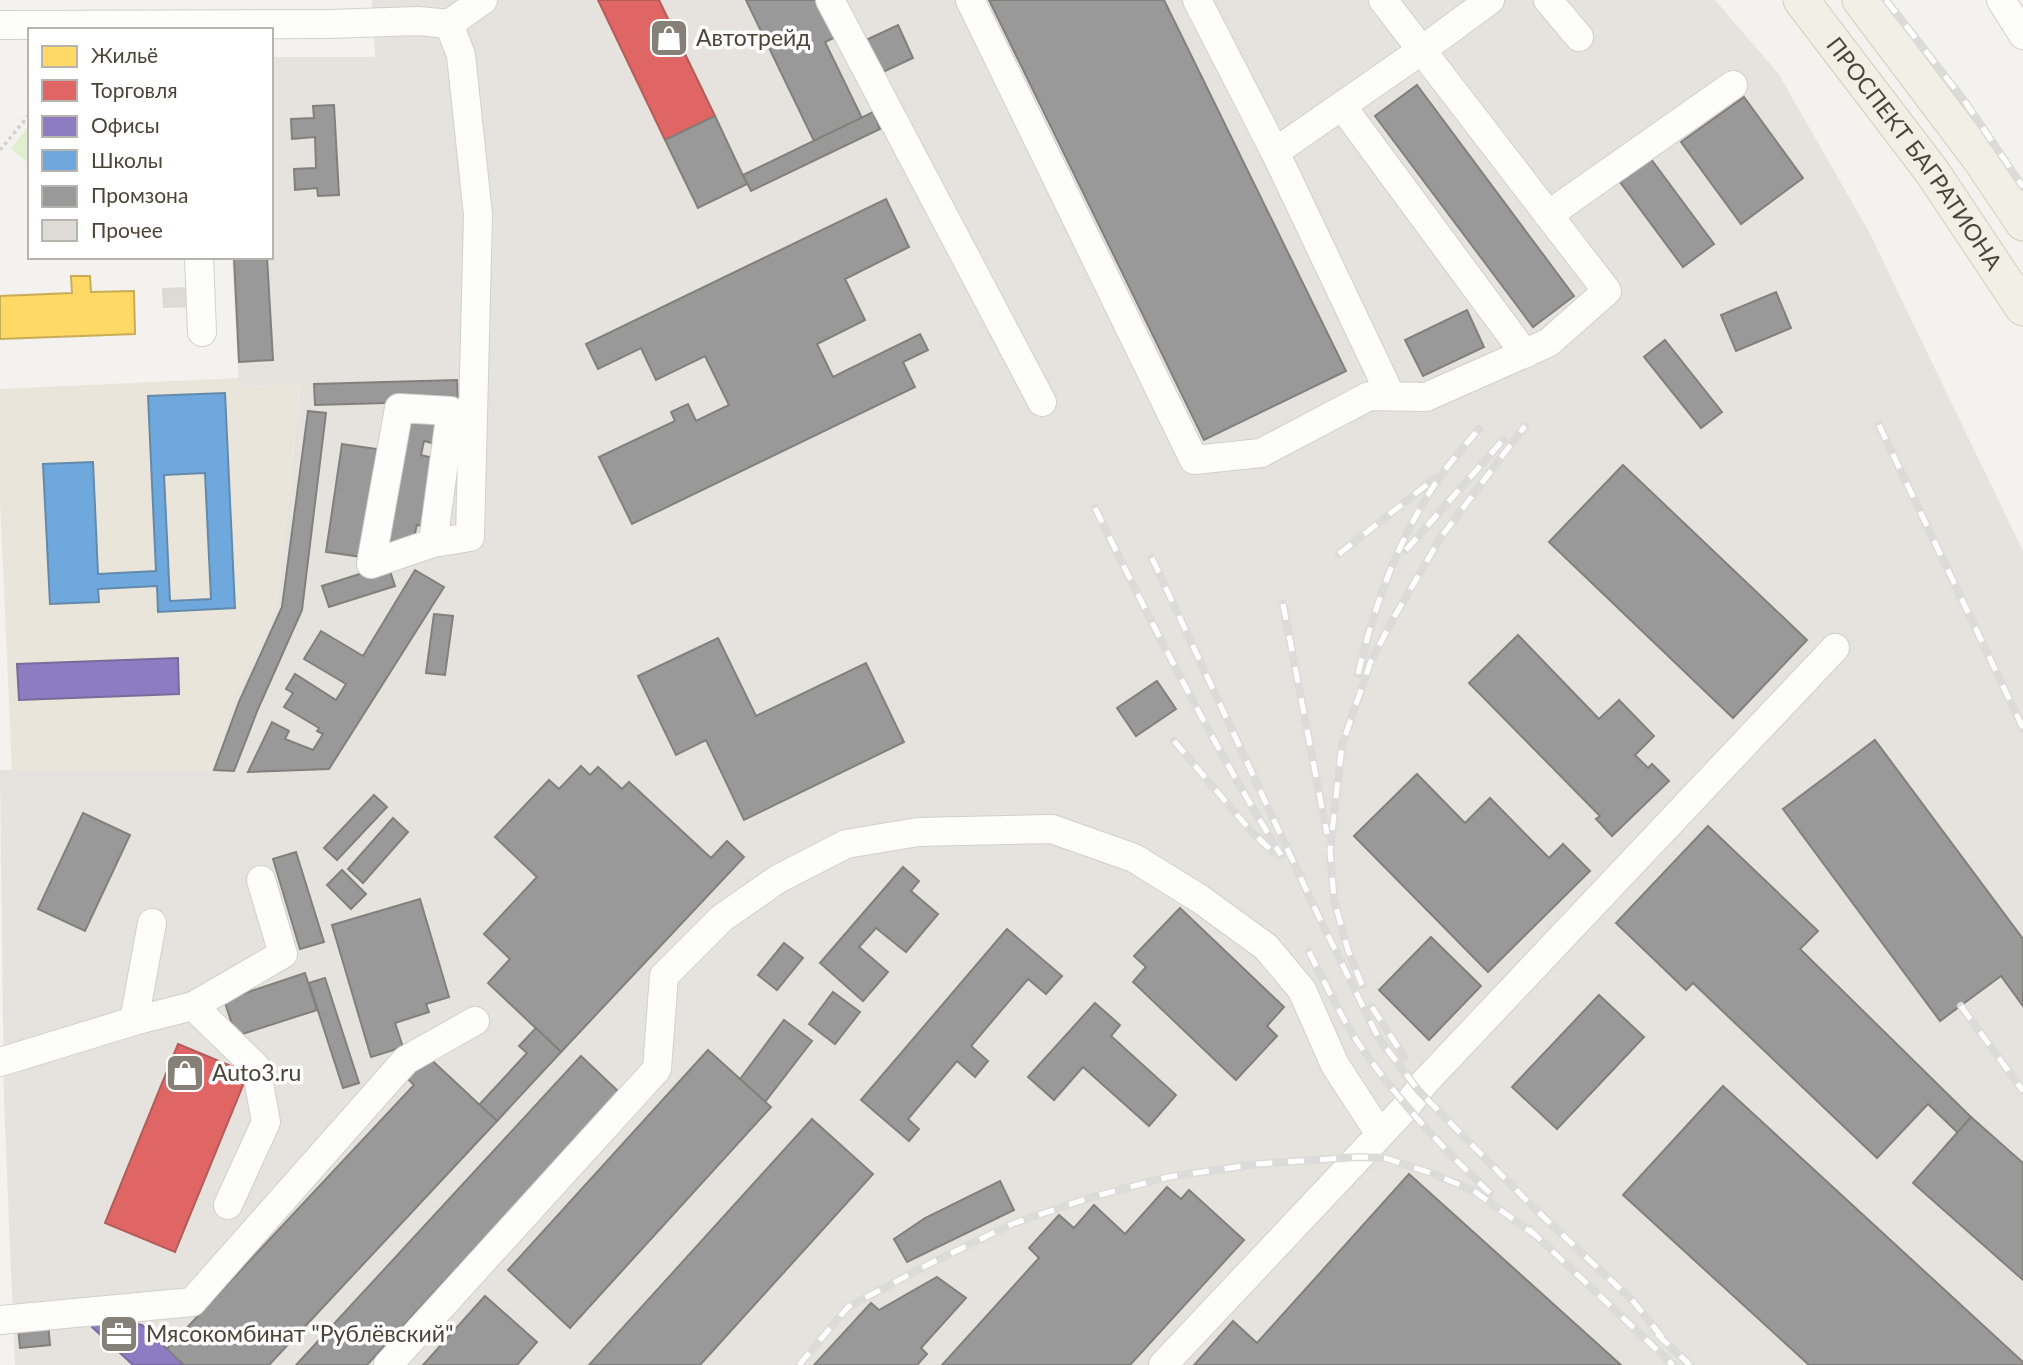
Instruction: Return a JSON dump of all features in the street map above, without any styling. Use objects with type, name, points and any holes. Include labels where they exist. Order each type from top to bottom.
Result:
[{"type":"main road","name":"ПРОСПЕКТ БАГРАТИОНА","points":[[1801,0],[1933,173],[2023,308]]},
{"type":"main road","name":"ПРОСПЕКТ БАГРАТИОНА","points":[[1860,0],[1980,159],[2023,223]]},
{"type":"lane","points":[[0,25],[82,12],[177,27],[418,21],[449,24],[483,0]]},
{"type":"lane","points":[[830,0],[1042,402]]},
{"type":"lane","points":[[970,0],[1194,460],[1261,453],[1369,396],[1426,397],[1548,343],[1607,291],[1383,0]]},
{"type":"lane","points":[[1197,0],[1275,152],[1391,397]]},
{"type":"lane","points":[[1275,152],[1490,0]]},
{"type":"lane","points":[[1548,0],[1579,37]]},
{"type":"lane","points":[[2001,0],[2023,35]]},
{"type":"lane","points":[[433,543],[451,411],[399,408],[371,564],[433,543],[470,537],[478,215],[461,55],[449,24]]},
{"type":"lane","points":[[1548,215],[1733,85]]},
{"type":"lane","points":[[1342,106],[1525,354]]},
{"type":"lane","points":[[199,259],[202,332]]},
{"type":"lane","points":[[1163,1365],[1407,1106],[1424,1083],[1835,648]]},
{"type":"lane","points":[[388,1365],[657,1069],[664,976],[722,918],[778,879],[846,844],[918,832],[1052,829],[1134,858],[1200,899],[1266,947],[1302,990],[1335,1065],[1380,1133]]},
{"type":"lane","points":[[0,1062],[193,1006],[283,954],[261,880]]},
{"type":"lane","points":[[134,1021],[152,923]]},
{"type":"lane","points":[[193,1006],[256,1068],[266,1122],[228,1205]]},
{"type":"lane","points":[[0,1320],[192,1302],[406,1060],[475,1021]]},
{"type":"path","points":[[0,150],[28,116]]},
{"type":"shaded area","points":[[372,0],[1715,0],[1778,73],[1869,232],[2023,551],[2023,1365],[15,1365],[4,1102],[0,770],[214,770],[234,698],[277,606],[301,385],[239,387],[232,259],[273,259],[273,57],[375,57]]},
{"type":"shaded area","points":[[495,0],[585,0],[598,24],[541,50],[486,58],[477,9]]},
{"type":"shaded area","points":[[239,378],[240,387],[301,385],[277,606],[234,698],[214,770],[12,770],[0,500],[0,389]]},
{"type":"green space","points":[[28,127],[28,162],[11,149]]},
{"type":"building: Жильё","points":[[71,276],[90,276],[91,292],[134,291],[135,334],[0,339],[0,296],[72,293]]},
{"type":"building: Торговля","points":[[598,0],[659,0],[715,116],[665,140]]},
{"type":"building: Торговля","points":[[178,1044],[248,1073],[175,1252],[105,1223]]},
{"type":"building: Офисы","points":[[178,658],[179,694],[19,700],[17,664]]},
{"type":"building: Офисы","points":[[102,1318],[142,1325],[184,1365],[133,1365],[92,1327]]},
{"type":"building: Школы","points":[[225,393],[235,608],[158,612],[157,586],[98,589],[99,602],[50,604],[43,464],[93,462],[98,574],[156,571],[148,396]],"holes":[[[205,473],[211,599],[170,601],[164,475]]]},
{"type":"building: Промзона","points":[[746,0],[820,0],[838,36],[825,42],[862,118],[814,141]]},
{"type":"building: Промзона","points":[[989,0],[1164,0],[1346,371],[1204,440]]},
{"type":"building: Промзона","points":[[898,25],[913,58],[881,73],[866,40]]},
{"type":"building: Промзона","points":[[1417,85],[1574,296],[1533,327],[1375,116]]},
{"type":"building: Промзона","points":[[1744,97],[1803,178],[1741,224],[1681,142]]},
{"type":"building: Промзона","points":[[334,105],[339,195],[318,196],[317,188],[295,190],[294,169],[316,168],[315,137],[292,139],[291,119],[314,118],[313,106]]},
{"type":"building: Промзона","points":[[873,112],[880,129],[751,191],[743,175]]},
{"type":"building: Промзона","points":[[715,116],[747,184],[698,208],[665,140]]},
{"type":"building: Промзона","points":[[1651,159],[1714,244],[1683,267],[1620,182]]},
{"type":"building: Промзона","points":[[886,199],[909,247],[845,279],[865,320],[817,344],[833,377],[920,334],[928,350],[903,362],[915,387],[632,524],[599,457],[675,421],[671,412],[688,404],[696,421],[729,405],[705,356],[656,380],[641,348],[598,369],[586,344]]},
{"type":"building: Промзона","points":[[234,259],[267,259],[273,360],[239,362]]},
{"type":"building: Промзона","points":[[1776,292],[1791,328],[1736,351],[1721,315]]},
{"type":"building: Промзона","points":[[1467,310],[1484,347],[1423,376],[1405,340]]},
{"type":"building: Промзона","points":[[1665,340],[1722,412],[1701,428],[1644,357]]},
{"type":"building: Промзона","points":[[457,380],[458,401],[315,405],[314,384]]},
{"type":"building: Промзона","points":[[308,411],[326,413],[302,610],[234,771],[214,770],[239,702],[282,607]]},
{"type":"building: Промзона","points":[[411,418],[444,424],[440,445],[424,441],[421,455],[437,459],[423,526],[417,525],[412,545],[386,540]]},
{"type":"building: Промзона","points":[[342,444],[377,449],[362,557],[326,552]]},
{"type":"building: Промзона","points":[[1623,465],[1807,640],[1733,718],[1549,542]]},
{"type":"building: Промзона","points":[[388,565],[395,586],[329,607],[322,586]]},
{"type":"building: Промзона","points":[[415,570],[444,587],[329,769],[248,772],[272,722],[289,731],[285,739],[313,750],[323,734],[317,731],[319,728],[284,707],[293,693],[286,689],[295,674],[336,700],[346,684],[304,659],[321,631],[363,656]]},
{"type":"building: Промзона","points":[[434,614],[453,616],[445,675],[426,673]]},
{"type":"building: Промзона","points":[[1518,635],[1599,719],[1619,700],[1654,736],[1635,755],[1648,768],[1652,764],[1669,781],[1612,836],[1596,819],[1600,816],[1469,683]]},
{"type":"building: Промзона","points":[[718,638],[756,716],[866,663],[904,742],[744,820],[706,740],[676,755],[638,676]]},
{"type":"building: Промзона","points":[[1157,681],[1176,709],[1136,736],[1117,708]]},
{"type":"building: Промзона","points":[[1875,740],[2023,939],[2023,1006],[2001,976],[1940,1021],[1783,809]]},
{"type":"building: Промзона","points":[[581,766],[590,775],[598,767],[622,789],[629,782],[711,858],[727,841],[744,857],[561,1052],[488,983],[510,959],[484,934],[537,877],[495,837],[549,780],[559,789]]},
{"type":"building: Промзона","points":[[1417,774],[1465,823],[1490,798],[1549,858],[1563,844],[1590,871],[1488,972],[1354,836]]},
{"type":"building: Промзона","points":[[374,795],[387,807],[337,860],[324,848]]},
{"type":"building: Промзона","points":[[83,813],[130,835],[85,931],[38,909]]},
{"type":"building: Промзона","points":[[393,818],[408,832],[363,883],[348,869]]},
{"type":"building: Промзона","points":[[1708,826],[1818,931],[1800,949],[1971,1117],[1958,1133],[1928,1104],[1877,1158],[1693,983],[1686,990],[1616,923]]},
{"type":"building: Промзона","points":[[296,852],[324,942],[300,949],[273,859]]},
{"type":"building: Промзона","points":[[903,867],[919,881],[911,891],[938,914],[906,952],[876,928],[859,947],[888,972],[863,1001],[820,963]]},
{"type":"building: Промзона","points":[[342,870],[366,894],[351,909],[327,885]]},
{"type":"building: Промзона","points":[[420,899],[449,997],[426,1004],[429,1012],[395,1023],[403,1047],[371,1057],[332,925]]},
{"type":"building: Промзона","points":[[1180,908],[1284,1007],[1267,1026],[1277,1036],[1236,1080],[1133,982],[1146,967],[1134,956]]},
{"type":"building: Промзона","points":[[1007,929],[1062,976],[1046,994],[1028,979],[971,1046],[988,1061],[975,1077],[957,1061],[908,1119],[919,1129],[909,1141],[861,1100]]},
{"type":"building: Промзона","points":[[1431,937],[1481,986],[1429,1040],[1379,990]]},
{"type":"building: Промзона","points":[[784,943],[803,958],[777,990],[758,975]]},
{"type":"building: Промзона","points":[[305,973],[317,1010],[236,1036],[224,1000]]},
{"type":"building: Промзона","points":[[325,978],[359,1083],[343,1088],[309,983]]},
{"type":"building: Промзона","points":[[833,992],[860,1012],[835,1044],[809,1024]]},
{"type":"building: Промзона","points":[[1599,995],[1644,1037],[1557,1129],[1512,1087]]},
{"type":"building: Промзона","points":[[1095,1003],[1120,1025],[1111,1036],[1176,1095],[1149,1126],[1083,1067],[1054,1100],[1028,1077]]},
{"type":"building: Промзона","points":[[784,1020],[812,1041],[765,1102],[740,1079]]},
{"type":"building: Промзона","points":[[536,1028],[561,1052],[497,1121],[479,1105],[527,1053],[519,1046]]},
{"type":"building: Промзона","points":[[708,1050],[771,1107],[570,1328],[508,1270]]},
{"type":"building: Промзона","points":[[423,1052],[497,1121],[269,1365],[184,1365],[167,1349],[414,1085],[403,1074]]},
{"type":"building: Промзона","points":[[581,1056],[619,1092],[367,1365],[296,1365]]},
{"type":"building: Промзона","points":[[1723,1086],[2023,1362],[2023,1365],[1809,1365],[1623,1195]]},
{"type":"building: Промзона","points":[[1971,1117],[2023,1163],[2023,1280],[1913,1183]]},
{"type":"building: Промзона","points":[[812,1119],[873,1174],[700,1365],[589,1365]]},
{"type":"building: Промзона","points":[[1409,1174],[1621,1365],[1194,1365],[1233,1321],[1257,1343]]},
{"type":"building: Промзона","points":[[1000,1181],[1014,1210],[907,1262],[894,1239],[925,1218]]},
{"type":"building: Промзона","points":[[1167,1187],[1181,1199],[1189,1190],[1244,1240],[1130,1365],[942,1365],[1039,1258],[1029,1248],[1059,1215],[1074,1228],[1094,1205],[1125,1234]]},
{"type":"building: Промзона","points":[[937,1277],[966,1298],[921,1348],[927,1354],[917,1365],[814,1365],[871,1303],[879,1310]]},
{"type":"building: Промзона","points":[[485,1296],[537,1342],[517,1365],[423,1365]]},
{"type":"building: Промзона","points":[[48,1323],[50,1345],[20,1348],[18,1326]]},
{"type":"building: Прочее","points":[[190,288],[191,306],[164,307],[163,289]]},
{"type":"railway","points":[[1886,0],[1966,103],[2023,187]]},
{"type":"railway","points":[[1879,425],[2023,728]]},
{"type":"railway","points":[[1362,985],[1348,950],[1334,900],[1330,850],[1342,745],[1371,661],[1393,619],[1441,537],[1525,426]]},
{"type":"railway","points":[[1358,674],[1372,622],[1401,546],[1441,475],[1479,429]]},
{"type":"railway","points":[[1406,550],[1503,440]]},
{"type":"railway","points":[[1339,554],[1434,479]]},
{"type":"railway","points":[[1095,508],[1184,684],[1281,855]]},
{"type":"railway","points":[[1152,558],[1318,915],[1378,1037],[1418,1090],[1534,1208],[1633,1301],[1665,1341]]},
{"type":"railway","points":[[1283,604],[1327,834]]},
{"type":"railway","points":[[1174,741],[1250,830],[1272,851]]},
{"type":"railway","points":[[1309,952],[1357,1041],[1387,1082],[1419,1121],[1490,1193]]},
{"type":"railway","points":[[1961,1006],[2023,1091]]},
{"type":"railway","points":[[1372,1007],[1404,1057]]},
{"type":"railway","points":[[799,1365],[848,1307],[933,1262],[1012,1224],[1092,1197],[1168,1177],[1257,1164],[1358,1157],[1385,1158],[1474,1191],[1535,1235]]},
{"type":"railway","points":[[1529,1229],[1673,1365]]},
{"type":"railway","points":[[1657,1334],[1690,1365]]},
{"type":"place","name":"Автотрейд","points":[[669,38]]},
{"type":"place","name":"Auto3.ru","points":[[185,1073]]},
{"type":"place","name":"Мясокомбинат \"Рублёвский\"","points":[[119,1334]]}]
